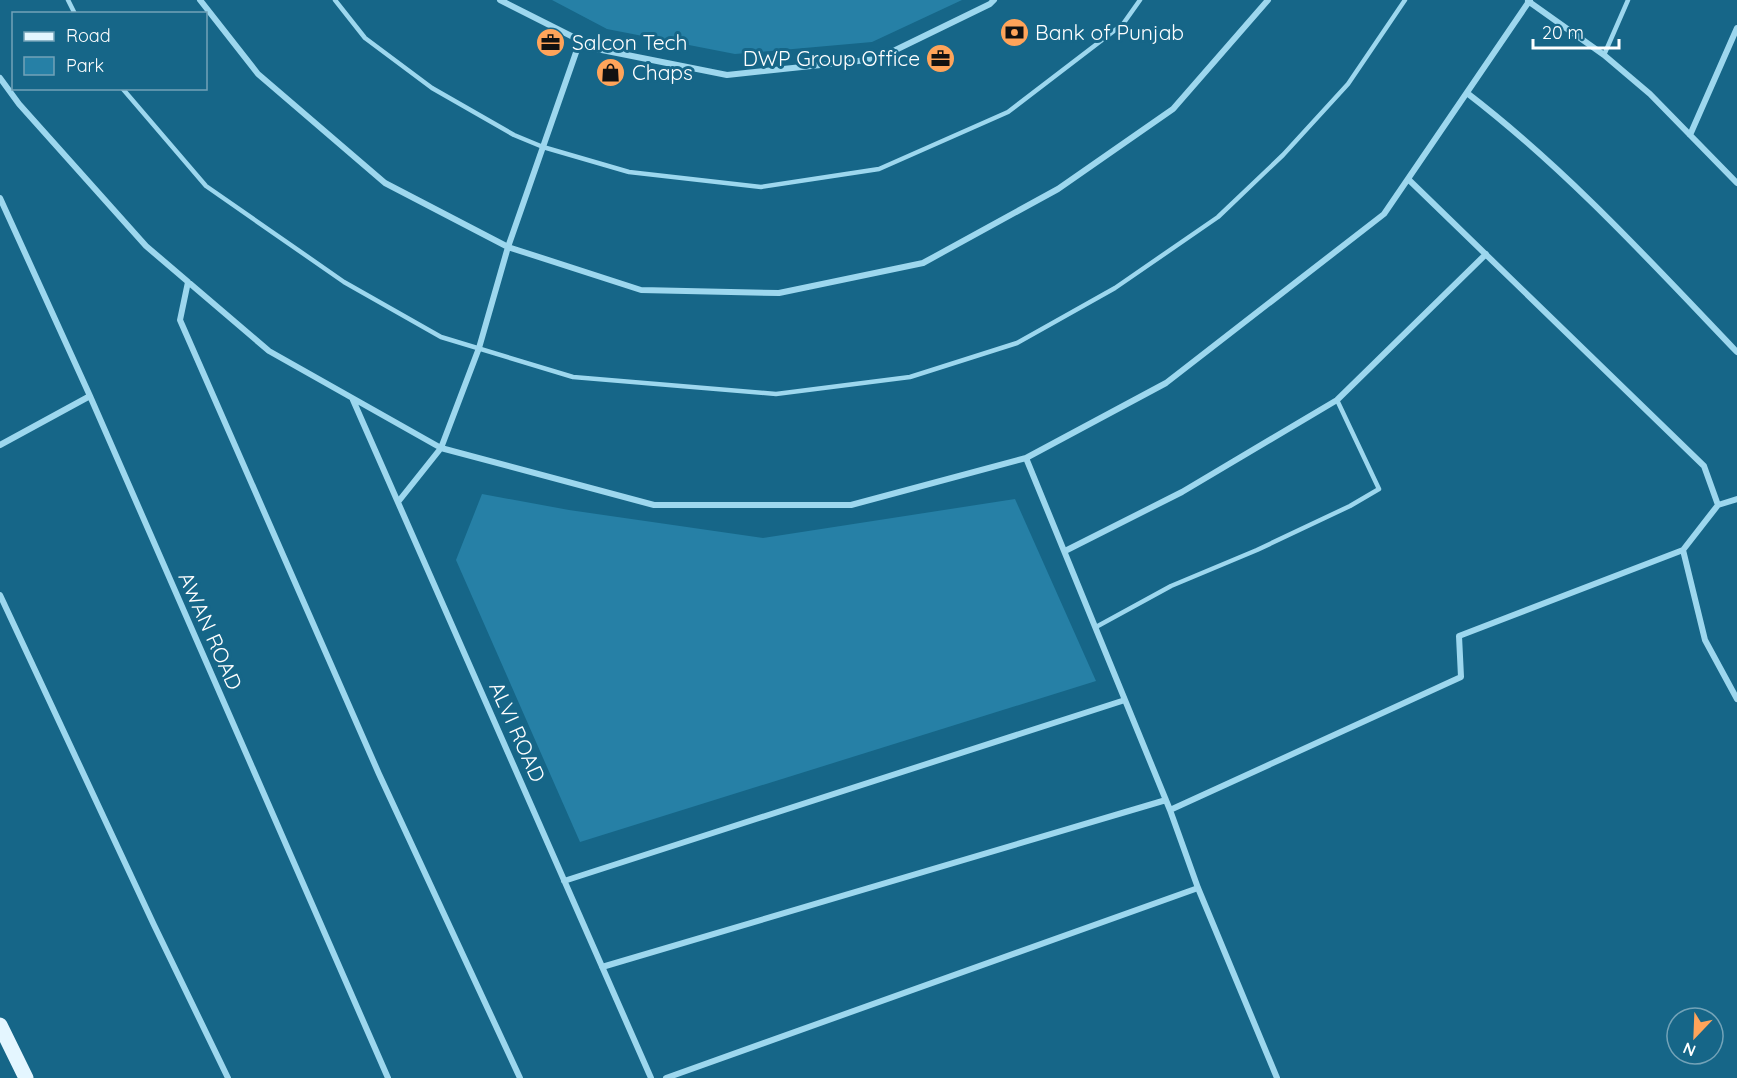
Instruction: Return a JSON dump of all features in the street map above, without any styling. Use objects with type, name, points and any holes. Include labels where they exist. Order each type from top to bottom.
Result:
[{"type":"main road","points":[[0,1025],[26,1078]]},
{"type":"street","points":[[200,0],[258,74],[385,183],[508,247],[641,290],[779,293],[923,263],[1058,189],[1173,109],[1268,0]]},
{"type":"street","points":[[500,0],[597,50],[727,75],[877,59],[994,0]]},
{"type":"street","points":[[0,78],[19,104],[146,246],[269,351],[441,448],[654,505],[851,505],[1026,458],[1166,383],[1384,214],[1529,1],[1604,55],[1650,94],[1737,183]]},
{"type":"street","points":[[1690,135],[1737,28]]},
{"type":"street","points":[[398,502],[441,448],[479,348],[508,247],[580,41]]},
{"type":"street","points":[[1467,93],[1523,139],[1623,233],[1737,352]]},
{"type":"street","points":[[1408,179],[1704,466],[1718,505]]},
{"type":"street","name":"AWAN ROAD","points":[[0,198],[90,396],[388,1078]]},
{"type":"street","points":[[1065,551],[1182,492],[1337,400],[1486,254]]},
{"type":"street","points":[[188,282],[180,320],[379,774],[520,1078]]},
{"type":"street","points":[[0,445],[90,396]]},
{"type":"street","name":"ALVI ROAD","points":[[353,400],[651,1078]]},
{"type":"street","points":[[1026,458],[1166,800],[1198,888],[1277,1078]]},
{"type":"street","points":[[1170,810],[1461,677],[1459,636],[1683,550],[1718,505],[1737,499]]},
{"type":"street","points":[[1683,550],[1705,640],[1737,699]]},
{"type":"street","points":[[0,595],[228,1078]]},
{"type":"street","points":[[564,881],[1125,700]]},
{"type":"street","points":[[602,967],[1166,800]]},
{"type":"street","points":[[666,1078],[1198,888]]},
{"type":"lane","points":[[334,0],[365,38],[432,88],[514,135],[543,147],[629,172],[761,187],[879,169],[1008,112],[1123,24],[1140,0]]},
{"type":"lane","points":[[124,90],[206,186],[344,282],[441,337],[573,377],[777,394],[910,377],[1017,343],[1115,288],[1218,217],[1283,154],[1348,84],[1405,0]]},
{"type":"lane","points":[[1604,55],[1628,0]]},
{"type":"lane","points":[[1096,627],[1171,586],[1257,550],[1350,506],[1379,489],[1337,400]]},
{"type":"green space","points":[[552,0],[962,0],[872,42],[735,54],[607,29]]},
{"type":"green space","points":[[482,494],[569,510],[763,538],[1015,499],[1096,681],[580,842],[456,560]]},
{"type":"place","name":"Bank of Punjab","points":[[1014,33]]},
{"type":"place","name":"Salcon Tech","points":[[551,43]]},
{"type":"place","name":"DWP Group Office","points":[[941,59]]},
{"type":"place","name":"Chaps","points":[[611,73]]}]
